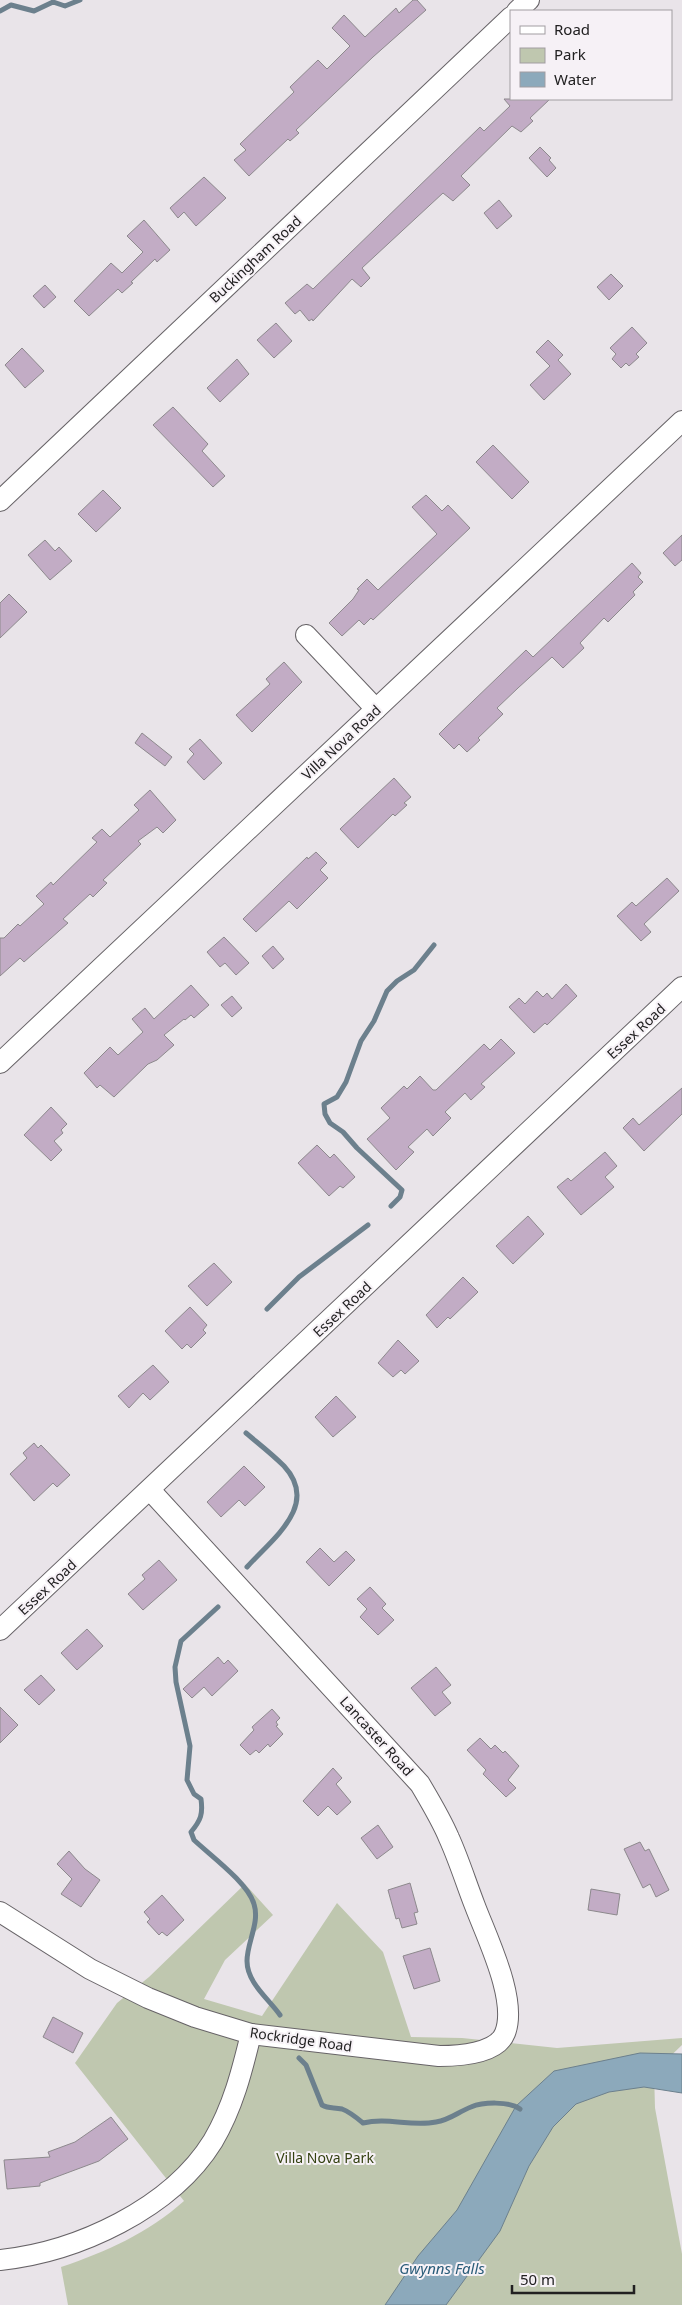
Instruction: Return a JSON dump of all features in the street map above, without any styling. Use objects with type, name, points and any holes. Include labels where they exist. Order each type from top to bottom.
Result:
[{"type":"street","points":[[518,10],[529,0]]},
{"type":"street","name":"Buckingham Road","points":[[0,501],[510,18]]},
{"type":"street","name":"Villa Nova Road","points":[[0,1063],[682,421]]},
{"type":"street","points":[[306,635],[376,709]]},
{"type":"street","name":"Essex Road","points":[[0,1630],[682,987]]},
{"type":"street","name":"Lancaster Road","points":[[150,1490],[420,1784],[450,1838],[499,1972],[508,2017],[504,2035]]},
{"type":"street","name":"Rockridge Road","points":[[0,1912],[90,1969],[148,1998],[195,2017],[251,2034],[439,2056],[461,2056],[478,2051],[493,2046],[504,2035]]},
{"type":"street","points":[[0,2260],[22,2258],[115,2227],[169,2190],[212,2142],[226,2116],[238,2088],[251,2034]]},
{"type":"green space","name":"Villa Nova Park","points":[[245,1884],[273,1915],[225,1960],[204,1999],[262,2016],[337,1903],[383,1952],[411,2037],[462,2038],[557,2048],[682,2038],[682,2045],[654,2072],[655,2108],[682,2254],[682,2305],[68,2305],[61,2267],[110,2248],[141,2232],[184,2201],[75,2063],[117,2003],[149,1977]]},
{"type":"water","name":"Gwynns Falls","points":[[640,2053],[682,2054],[682,2093],[644,2087],[609,2092],[576,2104],[553,2127],[529,2166],[500,2231],[446,2305],[385,2305],[418,2256],[457,2210],[516,2106],[554,2071]]},
{"type":"building","points":[[413,0],[417,0],[426,10],[296,130],[299,133],[290,141],[288,139],[249,176],[234,160],[246,150],[240,144],[294,92],[290,87],[318,60],[327,69],[350,46],[332,28],[344,15],[365,37],[396,8],[399,13]]},
{"type":"building","points":[[504,99],[549,100],[530,118],[533,121],[521,132],[512,126],[461,176],[470,185],[453,201],[443,193],[362,268],[370,278],[361,287],[352,279],[313,321],[312,319],[309,321],[300,310],[295,314],[285,303],[307,284],[313,289],[480,127],[484,131],[510,106]]},
{"type":"building","points":[[540,147],[551,158],[549,160],[556,168],[547,177],[529,158]]},
{"type":"building","points":[[204,177],[226,198],[196,226],[184,212],[178,218],[170,208]]},
{"type":"building","points":[[499,200],[512,216],[497,229],[484,213]]},
{"type":"building","points":[[144,220],[170,250],[157,262],[155,259],[122,293],[118,289],[89,316],[74,301],[111,263],[122,273],[143,252],[127,236]]},
{"type":"building","points":[[611,274],[623,286],[609,300],[597,287]]},
{"type":"building","points":[[45,285],[56,297],[44,308],[33,296]]},
{"type":"building","points":[[276,323],[292,341],[274,358],[257,340]]},
{"type":"building","points":[[632,327],[647,343],[636,354],[639,357],[629,366],[626,363],[621,368],[612,359],[616,354],[610,348]]},
{"type":"building","points":[[548,340],[563,355],[558,360],[571,374],[544,400],[530,385],[550,366],[536,352]]},
{"type":"building","points":[[22,348],[44,371],[25,388],[5,365]]},
{"type":"building","points":[[237,359],[249,374],[220,402],[207,388]]},
{"type":"building","points":[[173,407],[208,444],[202,451],[225,476],[213,487],[153,425]]},
{"type":"building","points":[[493,445],[529,482],[512,499],[476,462]]},
{"type":"building","points":[[103,490],[121,508],[96,532],[78,514]]},
{"type":"building","points":[[426,495],[442,511],[448,505],[470,528],[373,620],[371,618],[364,625],[359,620],[342,636],[329,623],[353,599],[359,590],[357,589],[367,579],[378,590],[437,534],[412,507]]},
{"type":"building","points":[[682,535],[682,560],[675,566],[663,553]]},
{"type":"building","points":[[45,540],[55,551],[59,547],[72,561],[50,580],[28,555]]},
{"type":"building","points":[[632,563],[641,573],[638,577],[643,582],[633,592],[635,595],[608,622],[604,618],[580,643],[584,648],[563,668],[552,657],[497,708],[503,714],[478,738],[480,740],[467,752],[459,744],[454,749],[439,734],[526,650],[533,657]]},
{"type":"building","points":[[9,594],[27,612],[0,638],[0,603]]},
{"type":"building","points":[[284,662],[302,682],[252,732],[236,715],[270,684],[266,679]]},
{"type":"building","points":[[142,733],[172,757],[165,766],[135,743]]},
{"type":"building","points":[[200,739],[222,763],[204,780],[187,762],[194,754],[189,749]]},
{"type":"building","points":[[394,778],[411,797],[404,803],[407,805],[395,816],[393,814],[358,848],[340,829]]},
{"type":"building","points":[[150,790],[176,820],[163,833],[157,827],[138,841],[141,844],[103,880],[107,883],[93,897],[90,894],[63,919],[68,923],[24,962],[20,958],[0,976],[0,938],[4,938],[18,924],[20,926],[44,904],[36,896],[51,882],[53,885],[97,842],[92,838],[102,829],[110,837],[139,810],[134,805]]},
{"type":"building","points":[[316,852],[327,863],[320,870],[328,878],[297,909],[289,901],[256,932],[243,919],[307,857],[308,859]]},
{"type":"building","points":[[667,878],[679,891],[644,924],[651,932],[641,941],[617,916],[632,902],[636,906]]},
{"type":"building","points":[[224,937],[249,963],[236,975],[225,963],[220,967],[207,952]]},
{"type":"building","points":[[273,946],[284,959],[273,969],[262,956]]},
{"type":"building","points":[[566,984],[577,996],[547,1025],[545,1023],[534,1033],[509,1007],[519,998],[525,1004],[537,991],[543,997],[547,993],[552,999]]},
{"type":"building","points":[[191,985],[209,1005],[194,1018],[191,1015],[164,1035],[174,1045],[157,1060],[148,1064],[114,1097],[100,1085],[97,1088],[84,1073],[110,1047],[118,1055],[143,1032],[132,1019],[145,1008],[154,1019]]},
{"type":"building","points":[[232,996],[242,1008],[232,1017],[221,1005]]},
{"type":"building","points":[[501,1039],[515,1053],[481,1084],[485,1087],[471,1100],[465,1093],[445,1112],[451,1118],[433,1136],[427,1129],[408,1147],[414,1152],[396,1170],[367,1139],[390,1118],[381,1108],[404,1086],[407,1089],[420,1076],[433,1090],[436,1090],[484,1044],[490,1050]]},
{"type":"building","points":[[682,1088],[682,1114],[644,1151],[623,1128],[633,1118],[639,1125]]},
{"type":"building","points":[[51,1107],[67,1124],[61,1130],[63,1133],[54,1141],[62,1150],[51,1161],[24,1135]]},
{"type":"building","points":[[317,1145],[330,1158],[334,1154],[355,1177],[343,1188],[340,1186],[329,1196],[298,1163]]},
{"type":"building","points":[[605,1152],[617,1166],[605,1177],[614,1187],[581,1215],[557,1187],[568,1178],[571,1181]]},
{"type":"building","points":[[528,1216],[544,1234],[513,1264],[496,1246]]},
{"type":"building","points":[[214,1263],[232,1282],[207,1306],[188,1286]]},
{"type":"building","points":[[463,1277],[478,1292],[450,1319],[448,1317],[437,1328],[426,1315]]},
{"type":"building","points":[[190,1307],[207,1325],[203,1330],[206,1333],[191,1348],[187,1344],[182,1349],[165,1331]]},
{"type":"building","points":[[398,1340],[419,1361],[405,1374],[401,1370],[393,1377],[378,1363]]},
{"type":"building","points":[[153,1365],[169,1382],[150,1400],[143,1393],[129,1408],[118,1396]]},
{"type":"building","points":[[336,1396],[356,1417],[333,1437],[315,1417]]},
{"type":"building","points":[[34,1443],[38,1448],[41,1445],[70,1475],[57,1487],[53,1483],[34,1501],[10,1474],[27,1458],[23,1453]]},
{"type":"building","points":[[244,1466],[265,1487],[245,1506],[239,1500],[221,1517],[207,1502]]},
{"type":"building","points":[[320,1548],[334,1562],[346,1551],[355,1560],[329,1586],[306,1562]]},
{"type":"building","points":[[159,1560],[177,1580],[143,1610],[128,1594],[145,1579],[142,1575]]},
{"type":"building","points":[[370,1587],[386,1604],[382,1608],[394,1620],[378,1635],[360,1617],[367,1609],[357,1599]]},
{"type":"building","points":[[87,1629],[103,1646],[77,1670],[61,1653]]},
{"type":"building","points":[[218,1657],[224,1664],[228,1660],[238,1671],[212,1696],[204,1687],[192,1698],[183,1689]]},
{"type":"building","points":[[436,1667],[451,1685],[442,1692],[451,1703],[435,1716],[411,1688]]},
{"type":"building","points":[[41,1675],[55,1690],[39,1705],[24,1690]]},
{"type":"building","points":[[0,1707],[18,1725],[0,1743]]},
{"type":"building","points":[[272,1709],[280,1718],[276,1722],[278,1725],[276,1726],[283,1734],[270,1747],[268,1744],[259,1753],[256,1750],[250,1755],[240,1745],[254,1730],[252,1727]]},
{"type":"building","points":[[480,1738],[491,1749],[495,1745],[503,1753],[505,1751],[519,1766],[508,1780],[516,1788],[506,1797],[483,1774],[486,1770],[467,1750]]},
{"type":"building","points":[[333,1768],[342,1778],[336,1784],[351,1802],[337,1815],[328,1806],[318,1816],[303,1801]]},
{"type":"building","points":[[378,1825],[393,1847],[377,1859],[361,1838]]},
{"type":"building","points":[[640,1842],[645,1851],[649,1849],[669,1890],[656,1897],[650,1884],[643,1888],[624,1849]]},
{"type":"building","points":[[69,1851],[85,1869],[100,1880],[81,1907],[61,1894],[72,1879],[57,1864]]},
{"type":"building","points":[[410,1883],[418,1912],[414,1913],[417,1924],[402,1928],[399,1918],[396,1919],[388,1890]]},
{"type":"building","points":[[591,1889],[620,1894],[617,1915],[588,1910]]},
{"type":"building","points":[[162,1895],[184,1920],[167,1936],[162,1932],[159,1935],[147,1922],[150,1919],[144,1912]]},
{"type":"building","points":[[430,1948],[440,1981],[414,1989],[403,1956]]},
{"type":"building","points":[[53,2017],[83,2033],[73,2053],[43,2037]]},
{"type":"building","points":[[111,2117],[128,2139],[99,2161],[40,2183],[40,2186],[7,2189],[4,2160],[50,2157],[48,2152],[75,2142]]},
{"type":"waterway","points":[[0,11],[11,5],[34,11],[53,2],[65,6],[80,0]]},
{"type":"waterway","points":[[391,1206],[400,1197],[402,1190],[357,1148],[343,1132],[330,1123],[325,1114],[324,1104],[337,1097],[346,1082],[361,1041],[374,1021],[387,991],[397,981],[414,970],[434,945]]},
{"type":"waterway","points":[[267,1309],[299,1277],[368,1225]]},
{"type":"waterway","points":[[246,1433],[284,1466],[294,1480],[297,1494],[295,1507],[289,1520],[280,1533],[247,1567]]},
{"type":"waterway","points":[[218,1607],[181,1641],[175,1667],[176,1682],[190,1746],[187,1780],[194,1794],[201,1799],[202,1804],[200,1817],[191,1832],[194,1840],[237,1879],[254,1904],[255,1918],[247,1961],[248,1969],[259,1990],[280,2015]]},
{"type":"waterway","points":[[299,2058],[306,2065],[322,2105],[345,2110],[363,2123],[372,2121],[436,2122],[446,2120],[476,2105],[489,2103],[515,2106],[520,2109]]}]
